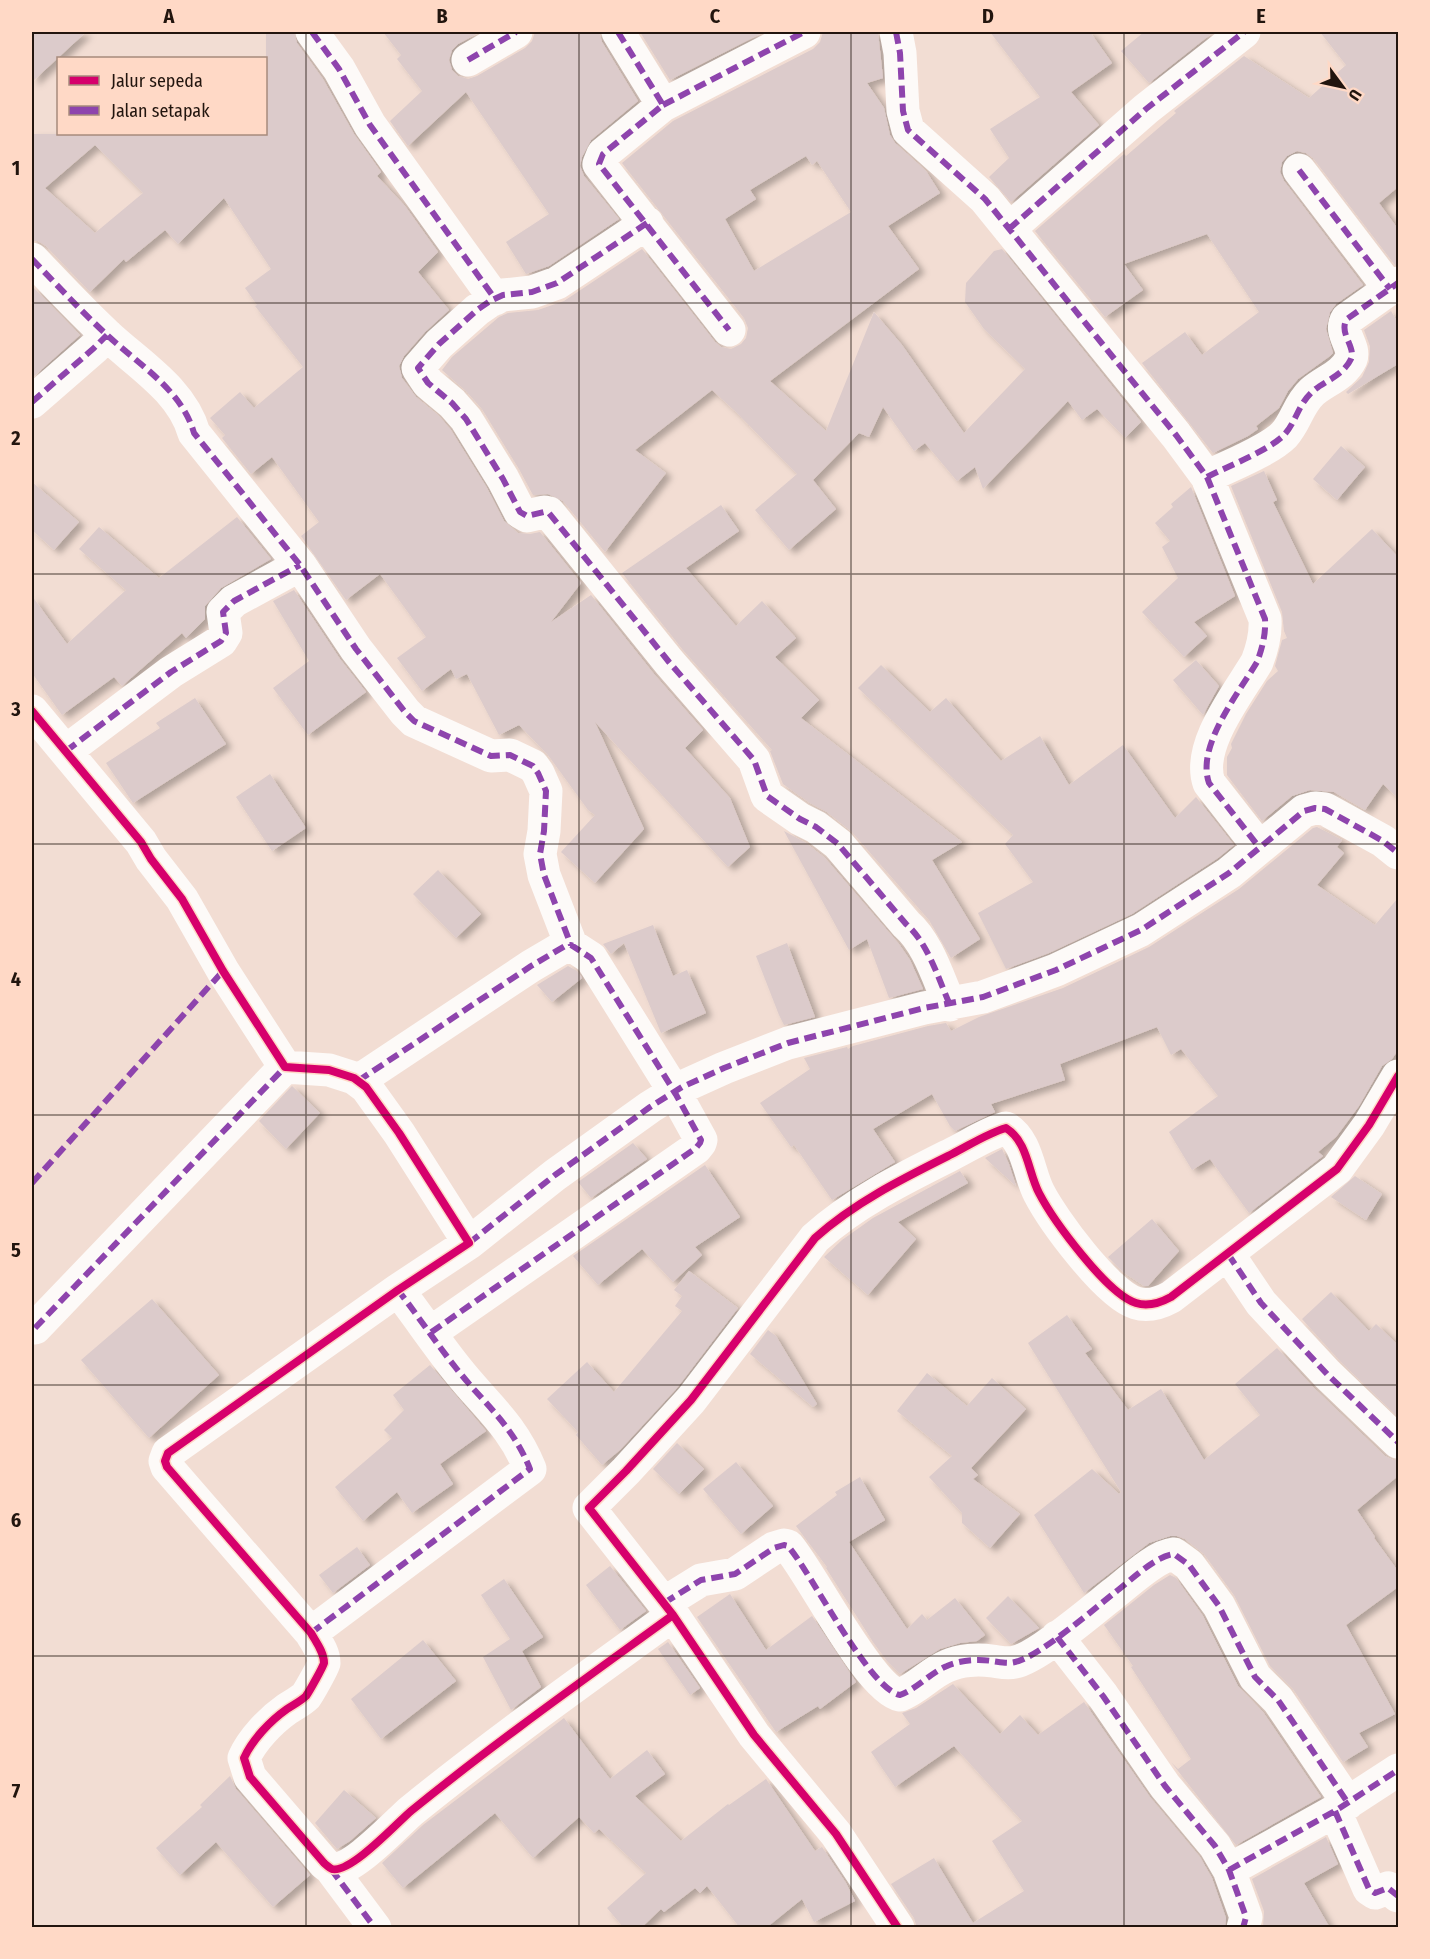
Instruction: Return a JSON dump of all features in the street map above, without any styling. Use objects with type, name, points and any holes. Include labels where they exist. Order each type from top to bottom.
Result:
[{"type":"street","points":[[312,32],[339,69],[370,125],[495,299]]},
{"type":"street","points":[[468,60],[516,32]]},
{"type":"street","points":[[618,32],[663,105]]},
{"type":"street","points":[[729,330],[599,164],[603,154],[663,105],[804,32]]},
{"type":"street","points":[[896,32],[900,53],[903,111],[908,130],[986,199],[1098,337],[1142,396],[1176,435],[1207,477],[1265,619],[1265,627],[1261,653],[1257,662],[1211,739],[1205,759],[1205,773],[1209,783],[1259,847]]},
{"type":"street","points":[[1009,229],[1146,109],[1244,32]]},
{"type":"street","points":[[1207,477],[1269,446],[1283,436],[1291,427],[1300,405],[1309,394],[1341,372],[1350,361],[1351,353],[1344,329],[1347,320],[1394,286],[1299,170]]},
{"type":"street","points":[[647,224],[558,284],[532,292],[503,296],[477,310],[439,344],[418,368],[428,382],[466,419],[520,512],[527,516],[549,513],[669,662],[754,759],[767,796],[838,844],[914,931],[950,1005]]},
{"type":"street","points":[[32,259],[107,335],[166,387],[189,417],[194,433],[300,565],[356,649],[405,712],[414,721],[491,756],[510,755],[525,761],[538,773],[546,790],[544,831],[540,854],[544,875],[571,945],[591,958],[674,1091],[700,1140],[696,1148],[430,1333]]},
{"type":"street","points":[[32,402],[107,335]]},
{"type":"street","points":[[66,751],[171,672],[221,641],[226,633],[223,612],[234,601],[300,565]]},
{"type":"street","points":[[32,711],[141,842],[151,859],[182,899],[224,971],[285,1067]]},
{"type":"street","points":[[375,1928],[332,1869],[324,1863],[250,1777],[244,1758],[264,1729],[307,1695],[310,1686],[322,1671],[324,1662],[322,1652],[311,1633],[166,1467],[165,1461],[168,1453],[398,1290],[469,1243],[555,1175],[674,1091],[788,1043],[924,1008],[950,1005],[983,997],[1056,970],[1141,930],[1229,873],[1304,811],[1315,808],[1337,814],[1383,841],[1398,853]]},
{"type":"street","points":[[358,1081],[531,966],[565,946],[571,945]]},
{"type":"street","points":[[285,1067],[329,1070],[354,1078],[366,1087],[469,1243]]},
{"type":"street","points":[[35,1328],[285,1067]]},
{"type":"street","points":[[898,1928],[836,1834],[754,1734],[669,1609],[589,1508],[691,1400],[815,1238],[831,1224],[880,1192],[1006,1128],[1019,1141],[1028,1159],[1038,1191],[1048,1209],[1103,1280],[1126,1298],[1136,1303],[1150,1305],[1171,1297],[1337,1169],[1369,1125],[1398,1076]]},
{"type":"street","points":[[1228,1254],[1261,1303],[1327,1374],[1398,1442]]},
{"type":"street","points":[[311,1633],[530,1469],[521,1447],[502,1420],[457,1370],[398,1290]]},
{"type":"street","points":[[332,1869],[350,1863],[369,1850],[409,1813],[669,1609],[701,1580],[735,1574],[774,1548],[788,1546],[859,1654],[887,1689],[900,1695],[908,1692],[945,1666],[957,1662],[981,1660],[1014,1663],[1025,1659],[1147,1568],[1168,1554],[1174,1554],[1181,1557],[1219,1606],[1256,1677],[1278,1700],[1341,1807],[1369,1889],[1375,1893],[1388,1888],[1398,1896]]},
{"type":"street","points":[[1057,1637],[1103,1696],[1165,1786],[1215,1846],[1228,1870],[1246,1917],[1242,1928]]},
{"type":"street","points":[[1228,1870],[1341,1807],[1398,1770]]},
{"type":"building","points":[[32,32],[86,32],[57,57],[32,82]]},
{"type":"building","points":[[266,32],[294,32],[297,43],[323,79],[354,134],[381,172],[377,176],[405,206],[438,252],[418,272],[449,310],[404,356],[399,366],[402,378],[416,397],[439,416],[451,430],[487,488],[504,521],[518,533],[540,532],[581,583],[551,622],[591,595],[654,674],[703,730],[685,748],[730,798],[750,847],[728,867],[595,722],[644,829],[595,883],[561,852],[595,815],[588,810],[548,755],[519,725],[499,735],[467,674],[456,679],[451,669],[422,691],[397,658],[426,637],[380,574],[346,600],[301,536],[319,522],[272,457],[251,474],[222,438],[225,435],[210,418],[240,392],[254,408],[303,367],[255,306],[257,305],[245,288],[271,269],[224,198],[178,244],[165,230],[126,262],[124,259],[90,292],[46,246],[38,241],[32,241],[32,134],[267,135]],"holes":[[[95,145],[143,193],[95,233],[45,188]]]},
{"type":"building","points":[[383,32],[480,32],[458,44],[452,50],[449,60],[452,70],[458,76],[468,79],[525,48],[532,41],[535,32],[599,32],[602,42],[638,101],[591,140],[580,166],[584,176],[619,219],[549,266],[526,274],[506,242],[549,214],[466,92],[408,146],[390,121],[422,91],[397,59],[401,55]]},
{"type":"building","points":[[640,32],[764,32],[670,80]]},
{"type":"building","points":[[823,32],[878,32],[883,78],[867,83],[884,108],[890,135],[895,143],[926,171],[940,193],[888,226],[919,269],[770,381],[826,431],[874,312],[902,345],[964,433],[1025,369],[984,329],[965,302],[966,283],[994,251],[1002,249],[1141,422],[1125,438],[1097,409],[1082,420],[1068,401],[983,489],[975,467],[957,481],[925,443],[914,451],[883,407],[869,437],[859,433],[813,480],[836,509],[789,550],[755,510],[797,474],[712,390],[635,450],[666,473],[605,552],[563,501],[548,494],[533,495],[482,409],[442,370],[452,357],[499,317],[508,313],[538,310],[564,301],[642,249],[715,342],[721,347],[731,349],[741,344],[746,338],[748,328],[744,318],[622,163],[673,121],[813,49],[820,42]],"holes":[[[806,156],[812,165],[817,161],[851,212],[754,271],[725,219],[756,199],[750,190]]]},
{"type":"building","points":[[990,32],[1090,32],[1112,63],[1071,92],[1099,125],[1011,202],[989,177],[1009,158],[990,129],[1040,97]]},
{"type":"building","points":[[1144,32],[1206,32],[1211,34],[1149,83],[1121,51]]},
{"type":"building","points":[[1320,32],[1398,32],[1398,187],[1379,203],[1398,229],[1398,265],[1395,265],[1313,158],[1297,151],[1287,156],[1282,162],[1280,172],[1284,181],[1363,285],[1336,304],[1330,312],[1326,329],[1333,353],[1298,379],[1279,408],[1256,426],[1258,429],[1213,453],[1142,363],[1185,332],[1202,355],[1259,312],[1207,234],[1124,264],[1143,290],[1105,317],[1035,231],[1124,154],[1126,156],[1176,113],[1174,111],[1244,56],[1309,98],[1346,65]]},
{"type":"building","points":[[32,286],[80,335],[32,378]]},
{"type":"building","points":[[1391,311],[1398,323],[1398,364],[1348,394],[1346,392],[1362,377],[1369,362],[1370,346],[1364,330]]},
{"type":"building","points":[[1341,446],[1365,467],[1337,500],[1313,479]]},
{"type":"building","points":[[1264,471],[1277,500],[1273,502],[1313,584],[1372,529],[1398,557],[1398,798],[1383,784],[1365,810],[1334,792],[1310,790],[1292,796],[1262,821],[1227,775],[1227,757],[1232,748],[1231,744],[1246,714],[1267,681],[1278,671],[1275,666],[1282,640],[1287,638],[1282,612],[1231,486]]},
{"type":"building","points":[[32,482],[79,522],[54,550],[32,530]]},
{"type":"building","points":[[1191,487],[1235,596],[1194,622],[1207,636],[1184,657],[1142,612],[1178,578],[1162,547],[1170,541],[1155,523],[1173,507],[1171,504]]},
{"type":"building","points":[[721,505],[739,531],[686,568],[736,626],[762,601],[796,638],[775,657],[819,700],[801,718],[962,842],[932,860],[980,939],[951,958],[929,920],[852,832],[827,812],[783,784],[770,751],[772,750],[683,650],[622,573]]},
{"type":"building","points":[[237,517],[271,559],[221,588],[205,606],[205,619],[186,638],[182,633],[122,686],[114,677],[62,715],[32,673],[32,596],[67,644],[126,590],[79,549],[99,527],[159,578]]},
{"type":"building","points":[[294,590],[340,659],[366,692],[308,735],[273,688],[309,661],[273,601]]},
{"type":"building","points":[[1196,660],[1219,686],[1203,715],[1173,680]]},
{"type":"building","points":[[881,665],[930,712],[946,698],[1001,761],[1040,736],[1069,785],[1123,745],[1175,818],[1196,797],[1234,845],[1218,858],[1132,914],[1049,953],[1006,969],[978,913],[1033,882],[1005,844],[1013,835],[858,688]]},
{"type":"building","points":[[195,698],[226,744],[133,803],[106,763],[160,728],[156,723]]},
{"type":"building","points":[[270,774],[306,828],[272,851],[236,797]]},
{"type":"building","points":[[1317,827],[1342,840],[1337,847],[1344,853],[1317,885],[1375,925],[1398,898],[1398,1050],[1392,1059],[1382,1066],[1359,1106],[1336,1137],[1318,1152],[1323,1156],[1249,1213],[1210,1159],[1192,1170],[1169,1132],[1218,1096],[1181,1049],[1171,1055],[1157,1027],[1060,1064],[1065,1080],[991,1104],[995,1112],[955,1131],[932,1094],[873,1129],[895,1162],[832,1200],[794,1145],[791,1147],[760,1103],[810,1069],[804,1058],[847,1047],[848,1049],[928,1026],[946,1023],[951,1031],[979,1017],[1063,988],[1149,947],[1239,889]]},
{"type":"building","points":[[784,831],[806,843],[825,858],[899,944],[910,960],[923,989],[889,998],[867,939],[849,950]]},
{"type":"building","points":[[438,870],[481,914],[456,938],[413,894]]},
{"type":"building","points":[[653,925],[673,976],[687,970],[706,1013],[661,1033],[624,943],[611,954],[603,944]]},
{"type":"building","points":[[787,943],[815,1017],[784,1025],[756,956]]},
{"type":"building","points":[[568,966],[577,971],[582,978],[552,1002],[537,985]]},
{"type":"building","points":[[292,1086],[320,1113],[286,1149],[259,1121]]},
{"type":"building","points":[[633,1143],[647,1159],[591,1198],[578,1182]]},
{"type":"building","points":[[1002,1149],[1009,1164],[1016,1186],[985,1158]]},
{"type":"building","points":[[705,1165],[740,1217],[695,1247],[702,1255],[673,1282],[642,1249],[598,1285],[573,1256]]},
{"type":"building","points":[[960,1171],[968,1183],[898,1222],[916,1239],[868,1295],[824,1257],[842,1240],[873,1218]]},
{"type":"building","points":[[1355,1176],[1382,1194],[1366,1220],[1331,1197]]},
{"type":"building","points":[[1152,1219],[1179,1251],[1148,1286],[1144,1286],[1123,1272],[1108,1257]]},
{"type":"building","points":[[689,1271],[738,1308],[677,1388],[620,1450],[602,1465],[576,1435],[578,1432],[547,1399],[587,1362],[614,1392],[682,1311],[675,1306],[682,1296],[674,1290]]},
{"type":"building","points":[[1331,1292],[1369,1331],[1376,1324],[1398,1345],[1398,1417],[1340,1361],[1302,1319]]},
{"type":"building","points":[[152,1299],[219,1375],[149,1438],[81,1360]]},
{"type":"building","points":[[1067,1315],[1092,1349],[1085,1353],[1128,1410],[1161,1389],[1204,1460],[1260,1415],[1235,1384],[1277,1348],[1314,1388],[1385,1456],[1398,1460],[1398,1476],[1357,1510],[1398,1571],[1398,1587],[1346,1625],[1395,1714],[1359,1733],[1368,1747],[1343,1762],[1293,1689],[1270,1666],[1234,1595],[1204,1554],[1185,1539],[1170,1536],[1149,1543],[1084,1593],[1034,1515],[1092,1469],[1119,1494],[1121,1492],[1028,1343]]},
{"type":"building","points":[[768,1330],[776,1336],[817,1404],[813,1407],[750,1354]]},
{"type":"building","points":[[430,1365],[486,1431],[440,1464],[453,1484],[412,1513],[397,1492],[363,1521],[335,1487],[392,1438],[384,1430],[404,1410],[393,1395]]},
{"type":"building","points":[[927,1373],[967,1406],[992,1378],[1026,1409],[971,1468],[978,1475],[973,1479],[1020,1514],[990,1548],[962,1523],[962,1513],[929,1477],[952,1456],[897,1411]]},
{"type":"building","points":[[677,1443],[704,1469],[679,1494],[653,1469]]},
{"type":"building","points":[[736,1462],[773,1506],[741,1534],[703,1489]]},
{"type":"building","points":[[860,1477],[885,1520],[849,1542],[907,1629],[922,1614],[927,1620],[955,1598],[985,1635],[977,1641],[940,1649],[900,1674],[887,1661],[827,1567],[796,1526],[837,1495],[835,1492]]},
{"type":"building","points":[[357,1547],[370,1565],[333,1593],[319,1575]]},
{"type":"building","points":[[610,1566],[646,1611],[620,1630],[586,1585]]},
{"type":"building","points":[[1170,1575],[1176,1578],[1203,1616],[1238,1686],[1263,1712],[1321,1797],[1236,1845],[1171,1762],[1178,1769],[1191,1759],[1131,1667],[1133,1666],[1104,1625]]},
{"type":"building","points":[[504,1579],[543,1637],[522,1651],[541,1687],[511,1710],[483,1657],[510,1639],[481,1595]]},
{"type":"building","points":[[730,1594],[766,1650],[812,1616],[856,1682],[820,1709],[818,1706],[776,1732],[697,1617]]},
{"type":"building","points":[[1008,1596],[1039,1628],[1011,1644],[986,1618]]},
{"type":"building","points":[[423,1640],[456,1681],[381,1739],[351,1699]]},
{"type":"building","points":[[668,1642],[700,1688],[690,1695],[658,1649]]},
{"type":"building","points":[[953,1684],[1000,1734],[1020,1715],[1038,1735],[1084,1702],[1150,1797],[1200,1857],[1212,1878],[1226,1918],[1225,1928],[917,1928],[914,1918],[891,1884],[934,1858],[973,1923],[1024,1891],[992,1841],[1022,1821],[954,1746],[895,1787],[871,1752],[910,1724],[902,1713],[916,1708]]},
{"type":"building","points":[[564,1718],[610,1779],[647,1750],[665,1774],[635,1796],[681,1841],[728,1804],[766,1779],[815,1851],[822,1847],[855,1901],[814,1922],[802,1899],[766,1928],[740,1928],[707,1886],[700,1893],[695,1888],[664,1912],[661,1909],[641,1928],[624,1928],[607,1908],[646,1873],[599,1829],[594,1833],[579,1817],[533,1858],[495,1813],[403,1888],[382,1863],[423,1825]]},
{"type":"building","points":[[230,1776],[236,1789],[310,1875],[273,1907],[216,1842],[180,1875],[156,1848],[202,1807],[200,1805]]},
{"type":"building","points":[[344,1790],[376,1818],[350,1841],[337,1849],[315,1823]]},
{"type":"building","points":[[1326,1837],[1338,1864],[1304,1883],[1330,1928],[1263,1928],[1264,1911],[1252,1879]]},
{"type":"marked path","points":[[312,32],[339,69],[370,125],[495,299]]},
{"type":"marked path","points":[[468,60],[516,32]]},
{"type":"marked path","points":[[618,32],[663,105],[603,154],[599,164],[729,330]]},
{"type":"marked path","points":[[663,105],[804,32]]},
{"type":"marked path","points":[[896,32],[900,53],[903,111],[908,130],[985,199],[1176,435],[1207,477],[1265,619],[1263,641],[1257,662],[1213,737],[1208,753],[1209,783],[1259,847]]},
{"type":"marked path","points":[[1009,229],[1146,109],[1244,32]]},
{"type":"marked path","points":[[1299,170],[1390,289]]},
{"type":"marked path","points":[[647,223],[557,283],[532,292],[503,295],[490,301],[439,344],[418,368],[428,383],[452,403],[466,419],[503,479],[520,512],[527,516],[549,513],[669,662],[754,760],[767,796],[838,844],[914,932],[932,962],[950,1005]]},
{"type":"marked path","points":[[32,259],[97,326],[158,379],[180,404],[194,433],[300,565],[356,649],[405,712],[414,721],[491,756],[510,755],[533,766],[546,791],[544,831],[540,854],[544,875],[571,945]]},
{"type":"marked path","points":[[1207,477],[1258,452],[1284,435],[1307,397],[1348,365],[1352,354],[1345,329],[1347,319],[1398,283]]},
{"type":"marked path","points":[[32,402],[107,335]]},
{"type":"marked path","points":[[66,751],[171,672],[221,641],[226,633],[223,612],[234,601],[300,565]]},
{"type":"marked path","points":[[469,1243],[555,1175],[682,1087],[788,1043],[924,1008],[983,997],[1056,970],[1141,930],[1229,873],[1304,811],[1315,808],[1325,809],[1383,841],[1398,853]]},
{"type":"marked path","points":[[358,1081],[531,966],[565,946],[571,945],[591,958],[674,1091],[701,1140],[696,1148],[430,1333]]},
{"type":"marked path","points":[[32,1183],[223,971]]},
{"type":"marked path","points":[[35,1328],[285,1067]]},
{"type":"marked path","points":[[1228,1254],[1261,1303],[1327,1374],[1398,1442]]},
{"type":"marked path","points":[[311,1633],[530,1469],[515,1439],[456,1368],[398,1290]]},
{"type":"marked path","points":[[664,1603],[701,1580],[735,1574],[774,1548],[788,1546],[857,1653],[887,1688],[900,1695],[952,1664],[975,1660],[1010,1663],[1025,1659],[1065,1632],[1151,1564],[1174,1554],[1189,1565],[1219,1606],[1255,1677],[1278,1700],[1348,1803]]},
{"type":"marked path","points":[[1057,1637],[1103,1696],[1165,1786],[1215,1846],[1229,1870],[1246,1917],[1243,1928]]},
{"type":"marked path","points":[[1229,1870],[1335,1811],[1398,1770]]},
{"type":"marked path","points":[[1335,1811],[1369,1889],[1375,1893],[1388,1888],[1398,1896]]},
{"type":"marked path","points":[[331,1869],[375,1928]]},
{"type":"cycle path","points":[[32,711],[141,842],[151,859],[182,899],[223,971],[285,1067],[329,1070],[354,1078],[366,1087],[399,1133],[469,1243],[398,1290],[168,1453],[165,1461],[167,1467],[311,1633],[323,1655],[324,1663],[306,1696],[268,1725],[247,1751],[244,1758],[250,1777],[324,1863],[332,1869],[340,1868],[361,1856],[411,1811],[475,1760],[673,1615]]},
{"type":"cycle path","points":[[898,1928],[836,1834],[754,1735],[673,1615],[589,1508],[691,1400],[815,1238],[863,1202],[898,1182],[1006,1128],[1019,1141],[1035,1185],[1046,1205],[1082,1255],[1124,1297],[1140,1304],[1154,1304],[1171,1297],[1337,1169],[1369,1125],[1398,1076]]}]
